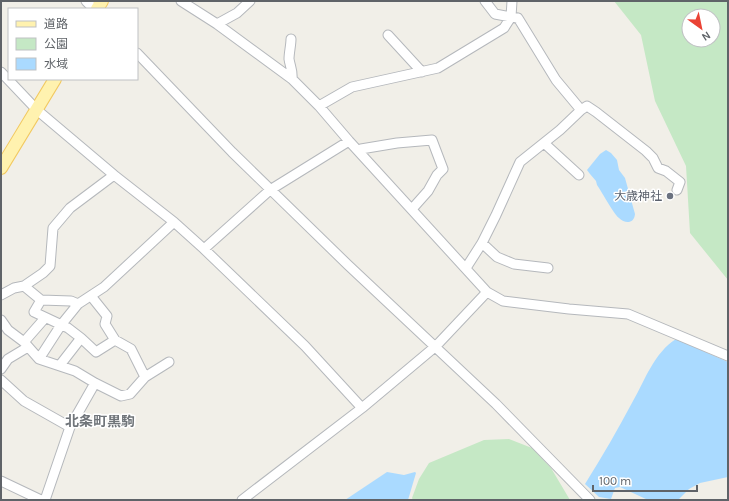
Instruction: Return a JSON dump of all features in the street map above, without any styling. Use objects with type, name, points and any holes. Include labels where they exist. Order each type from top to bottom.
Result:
[{"type":"main road","points":[[1,168],[54,80]]},
{"type":"street","points":[[181,1],[217,24],[292,79],[319,106],[487,292],[503,301],[628,314],[728,356]]},
{"type":"street","points":[[217,24],[237,12],[250,1]]},
{"type":"street","points":[[485,1],[495,14],[518,18],[556,80],[580,110]]},
{"type":"street","points":[[319,106],[352,87],[438,68],[504,28],[511,17],[512,1]]},
{"type":"street","points":[[388,35],[422,72]]},
{"type":"street","points":[[291,39],[289,58],[293,74],[292,79]]},
{"type":"street","points":[[138,54],[270,190],[496,404],[590,500]]},
{"type":"street","points":[[1,72],[8,79]]},
{"type":"street","points":[[9,80],[37,110],[114,175],[174,222],[204,249],[305,346],[362,408]]},
{"type":"street","points":[[466,268],[482,243],[520,162],[586,106],[646,151],[653,158],[658,168],[666,171],[680,182],[677,190]]},
{"type":"street","points":[[359,151],[360,149],[397,143],[432,140],[444,169],[436,175],[428,191],[412,209]]},
{"type":"street","points":[[204,249],[270,190],[349,141]]},
{"type":"street","points":[[544,143],[579,175]]},
{"type":"street","points":[[1,295],[14,288],[24,286],[43,273],[50,266],[53,228],[70,208],[114,175]]},
{"type":"street","points":[[39,358],[61,325],[78,304],[104,286],[174,222]]},
{"type":"street","points":[[482,243],[497,257],[514,264],[548,268]]},
{"type":"street","points":[[24,286],[41,300],[71,301],[78,304]]},
{"type":"street","points":[[242,500],[362,408],[436,346],[487,292]]},
{"type":"street","points":[[91,296],[107,316],[105,324],[115,340],[131,349],[145,377]]},
{"type":"street","points":[[41,300],[34,312],[61,325],[81,338],[96,352],[115,340]]},
{"type":"street","points":[[1,369],[8,359],[26,344],[45,318]]},
{"type":"street","points":[[1,320],[8,330],[26,344],[39,358],[75,371],[94,383],[121,396],[130,394],[145,377],[168,362]]},
{"type":"street","points":[[60,366],[81,338]]},
{"type":"street","points":[[1,353],[8,359]]},
{"type":"street","points":[[1,380],[24,401],[70,427]]},
{"type":"street","points":[[1,481],[46,499],[70,427],[94,383]]},
{"type":"green space","points":[[614,1],[728,1],[728,280],[690,233],[686,166],[655,101],[641,35]]},
{"type":"green space","points":[[509,439],[532,448],[551,468],[570,500],[413,500],[412,498],[419,479],[429,463],[484,440]]},
{"type":"water","points":[[606,150],[617,160],[619,170],[625,178],[635,214],[633,220],[629,222],[621,220],[611,207],[596,181],[587,170],[600,154]]},
{"type":"water","points":[[676,339],[728,362],[728,477],[700,483],[689,489],[678,500],[648,500],[620,487],[615,488],[611,499],[599,497],[585,484],[598,464],[656,359],[668,345]]},
{"type":"water","points":[[387,472],[404,475],[416,473],[408,500],[345,500]]},
{"type":"place","name":"大歳神社","points":[[670,196]]},
{"type":"district","name":"北条町黒駒","points":[[100,421]]}]
